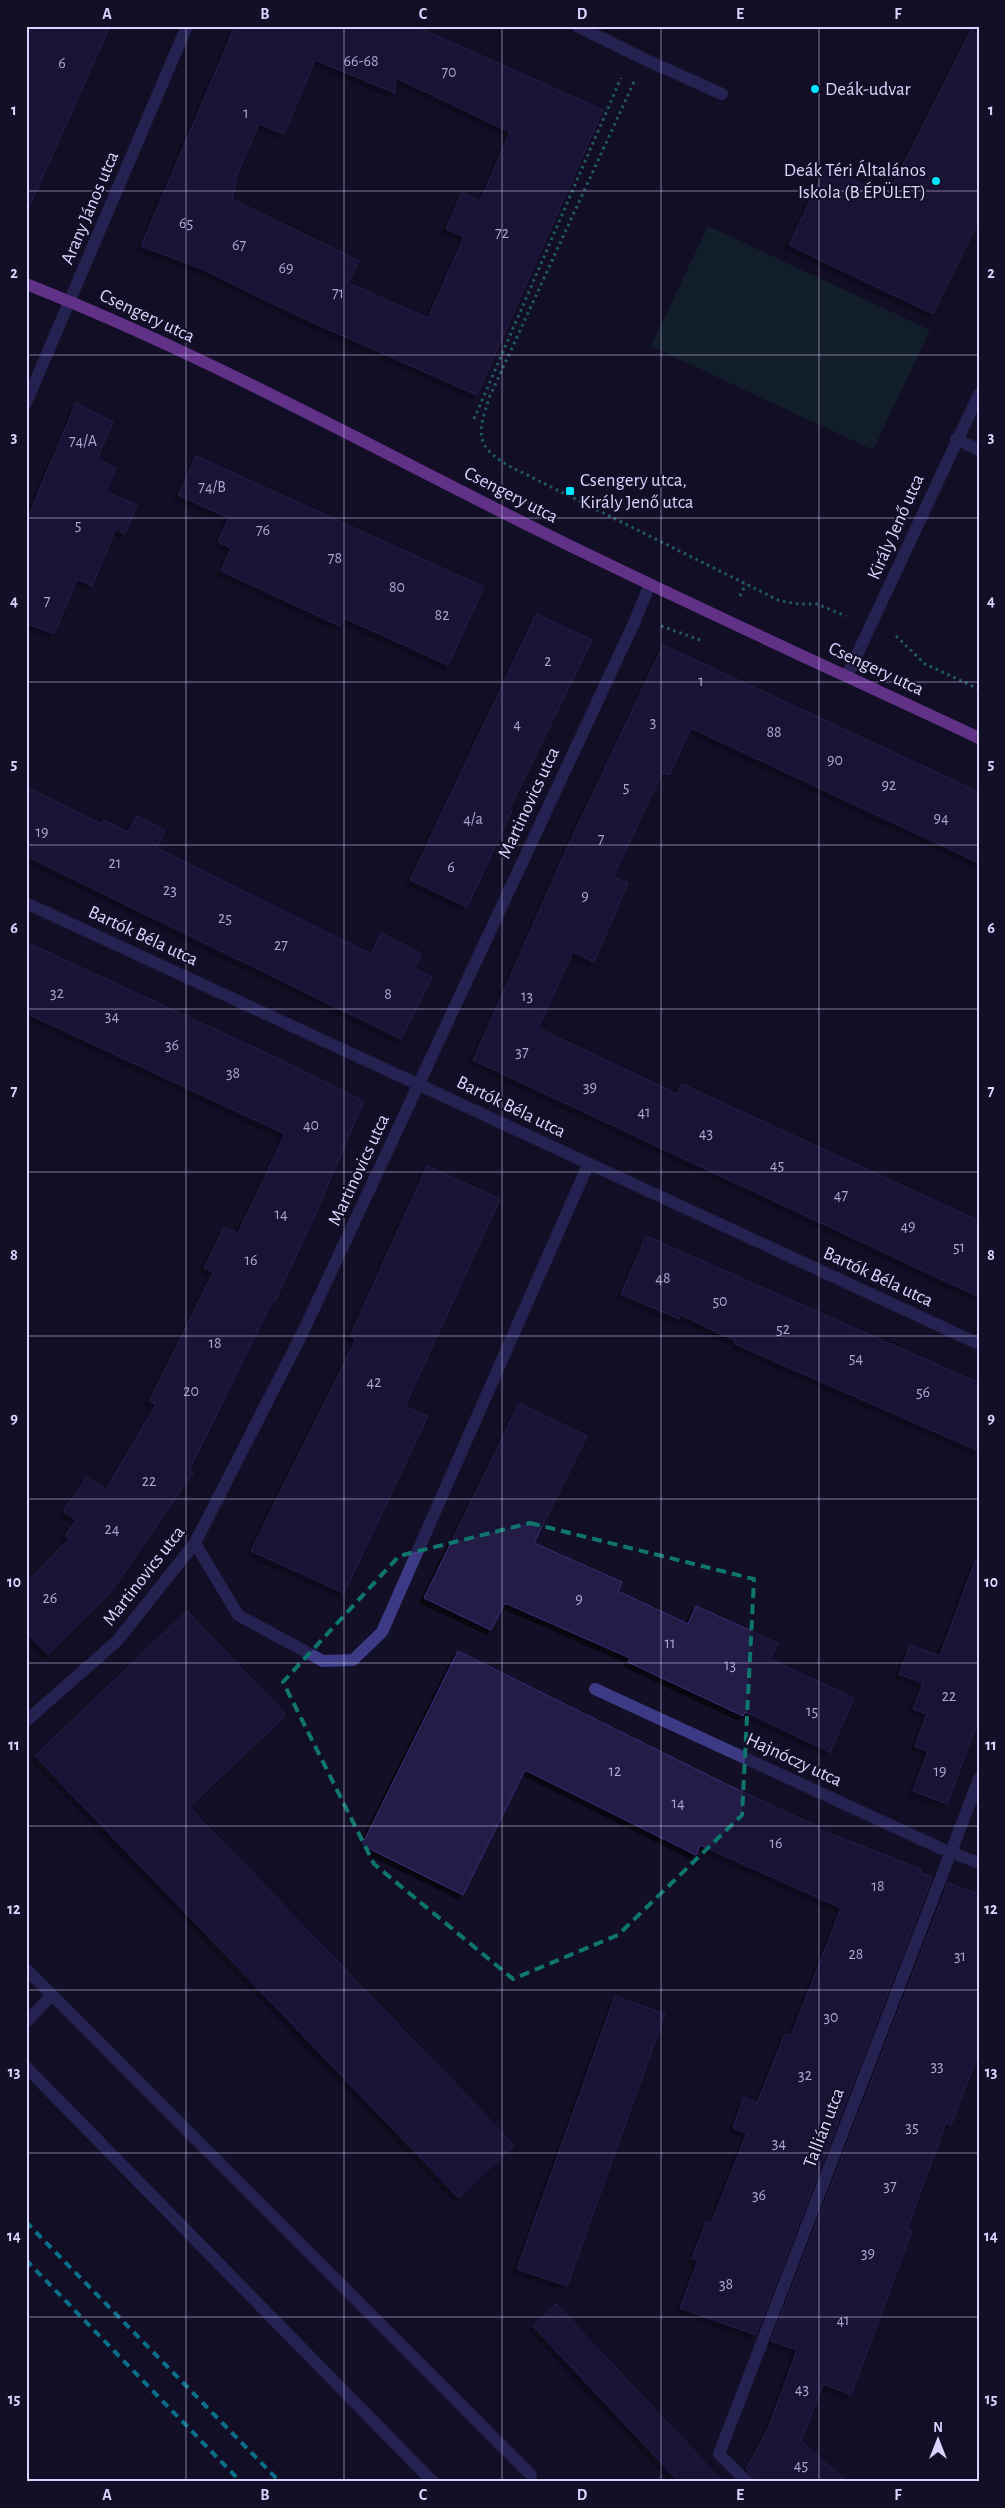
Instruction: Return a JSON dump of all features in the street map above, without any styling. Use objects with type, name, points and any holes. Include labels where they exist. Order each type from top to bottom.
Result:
[{"type":"main road","name":"Csengery utca","points":[[26,284],[129,327],[355,436],[538,530],[979,738]]},
{"type":"street","name":"Arany János utca","points":[[26,403],[187,26]]},
{"type":"street","points":[[577,26],[644,60],[722,94]]},
{"type":"street","name":"Király Jenő utca","points":[[847,676],[956,439],[979,394]]},
{"type":"street","points":[[956,439],[979,450]]},
{"type":"street","name":"Martinovics utca","points":[[26,1721],[117,1641],[195,1543],[302,1334],[637,617],[650,584]]},
{"type":"street","name":"Bartók Béla utca","points":[[26,903],[420,1084],[588,1165],[979,1344]]},
{"type":"street","points":[[195,1543],[238,1615],[323,1661],[353,1660],[382,1632],[588,1165]]},
{"type":"street","name":"Hajnóczy utca","points":[[595,1689],[950,1852],[979,1863]]},
{"type":"street","name":"Tallián utca","points":[[747,2482],[719,2454],[979,1779]]},
{"type":"street","points":[[26,1969],[531,2475]]},
{"type":"street","points":[[26,2022],[52,1995]]},
{"type":"street","points":[[26,2067],[433,2482]]},
{"type":"path","points":[[474,419],[632,53]]},
{"type":"path","points":[[644,60],[489,398],[481,423],[482,442],[492,456],[509,466],[780,601],[817,604],[850,617]]},
{"type":"path","points":[[637,617],[708,643]]},
{"type":"path","points":[[895,635],[925,664],[979,689]]},
{"type":"highlighted area","points":[[530,1523],[754,1579],[742,1815],[618,1935],[513,1979],[374,1864],[283,1682],[399,1556]]},
{"type":"green space","points":[[708,226],[930,330],[873,450],[651,346]]},
{"type":"building","points":[[26,26],[110,26],[26,214]]},
{"type":"building","points":[[235,26],[415,26],[603,110],[477,395],[296,315],[200,268],[141,246]],"holes":[[[315,60],[395,93],[396,78],[510,132],[480,201],[462,192],[446,229],[464,237],[428,318],[348,283],[359,261],[232,199],[238,172],[259,124],[284,134]]]},
{"type":"building","name":"Deák Téri Általános Iskola (B ÉPÜLET)","points":[[973,26],[979,26],[979,220],[933,314],[789,245],[826,167],[887,196]]},
{"type":"building","points":[[76,403],[113,422],[97,459],[116,468],[106,492],[137,505],[125,534],[116,529],[92,586],[77,579],[54,634],[26,623],[26,521]]},
{"type":"building","points":[[196,456],[484,587],[448,665],[344,618],[340,626],[221,571],[231,548],[218,542],[229,518],[178,495]]},
{"type":"building","points":[[536,614],[592,640],[509,810],[512,811],[467,907],[410,880]]},
{"type":"building","points":[[663,645],[979,792],[979,863],[691,728],[669,775],[662,773],[613,877],[628,883],[594,962],[573,952],[538,1028],[677,1094],[682,1084],[979,1221],[979,1297],[473,1060],[567,848]]},
{"type":"building","points":[[26,787],[101,824],[103,820],[128,832],[137,816],[165,830],[157,848],[371,954],[381,933],[422,954],[414,968],[432,977],[401,1039],[26,856]]},
{"type":"building","points":[[26,942],[277,1058],[364,1101],[316,1213],[275,1301],[273,1300],[189,1470],[193,1473],[110,1593],[48,1654],[26,1633],[26,1583],[69,1539],[65,1536],[76,1520],[63,1511],[87,1477],[106,1489],[156,1404],[149,1401],[213,1272],[204,1268],[224,1227],[238,1233],[285,1134],[26,1013]]},
{"type":"building","points":[[427,1166],[500,1199],[405,1406],[428,1416],[344,1593],[251,1551],[356,1339],[350,1336]]},
{"type":"building","points":[[646,1236],[979,1383],[979,1451],[735,1344],[736,1341],[681,1315],[679,1319],[621,1294]]},
{"type":"building","points":[[519,1403],[587,1436],[534,1543],[622,1582],[618,1591],[688,1624],[696,1606],[778,1643],[770,1659],[854,1698],[830,1752],[745,1712],[743,1716],[628,1662],[630,1658],[505,1603],[491,1630],[424,1598]]},
{"type":"building","points":[[975,1561],[979,1562],[979,1719],[947,1804],[913,1791],[928,1751],[915,1746],[927,1714],[913,1709],[923,1683],[899,1674],[910,1645],[940,1656]]},
{"type":"building","points":[[187,1611],[286,1715],[189,1807],[514,2145],[459,2198],[35,1756]]},
{"type":"building","points":[[458,1651],[728,1785],[819,1827],[818,1829],[921,1869],[920,1873],[932,1877],[756,2335],[680,2308],[698,2260],[692,2258],[706,2222],[711,2224],[747,2133],[733,2128],[744,2097],[757,2103],[785,2034],[791,2036],[841,1908],[700,1845],[696,1855],[525,1770],[463,1895],[362,1845]]},
{"type":"building","points":[[948,1883],[979,1894],[979,2052],[951,2125],[946,2123],[907,2229],[912,2231],[851,2395],[823,2384],[801,2441],[847,2482],[755,2482],[746,2469],[768,2429],[797,2350],[771,2341]]},
{"type":"building","points":[[615,1996],[665,2014],[567,2286],[517,2269]]},
{"type":"building","points":[[556,2304],[723,2482],[679,2482],[533,2326]]},
{"type":"railway","points":[[26,2222],[280,2482]]},
{"type":"railway","points":[[26,2260],[241,2482]]},
{"type":"place","name":"Deák-udvar","points":[[815,89]]},
{"type":"place","name":"Deák Téri Általános Iskola (B ÉPÜLET)","points":[[936,181]]},
{"type":"place","name":"Csengery utca, Király Jenő utca","points":[[570,491]]}]
